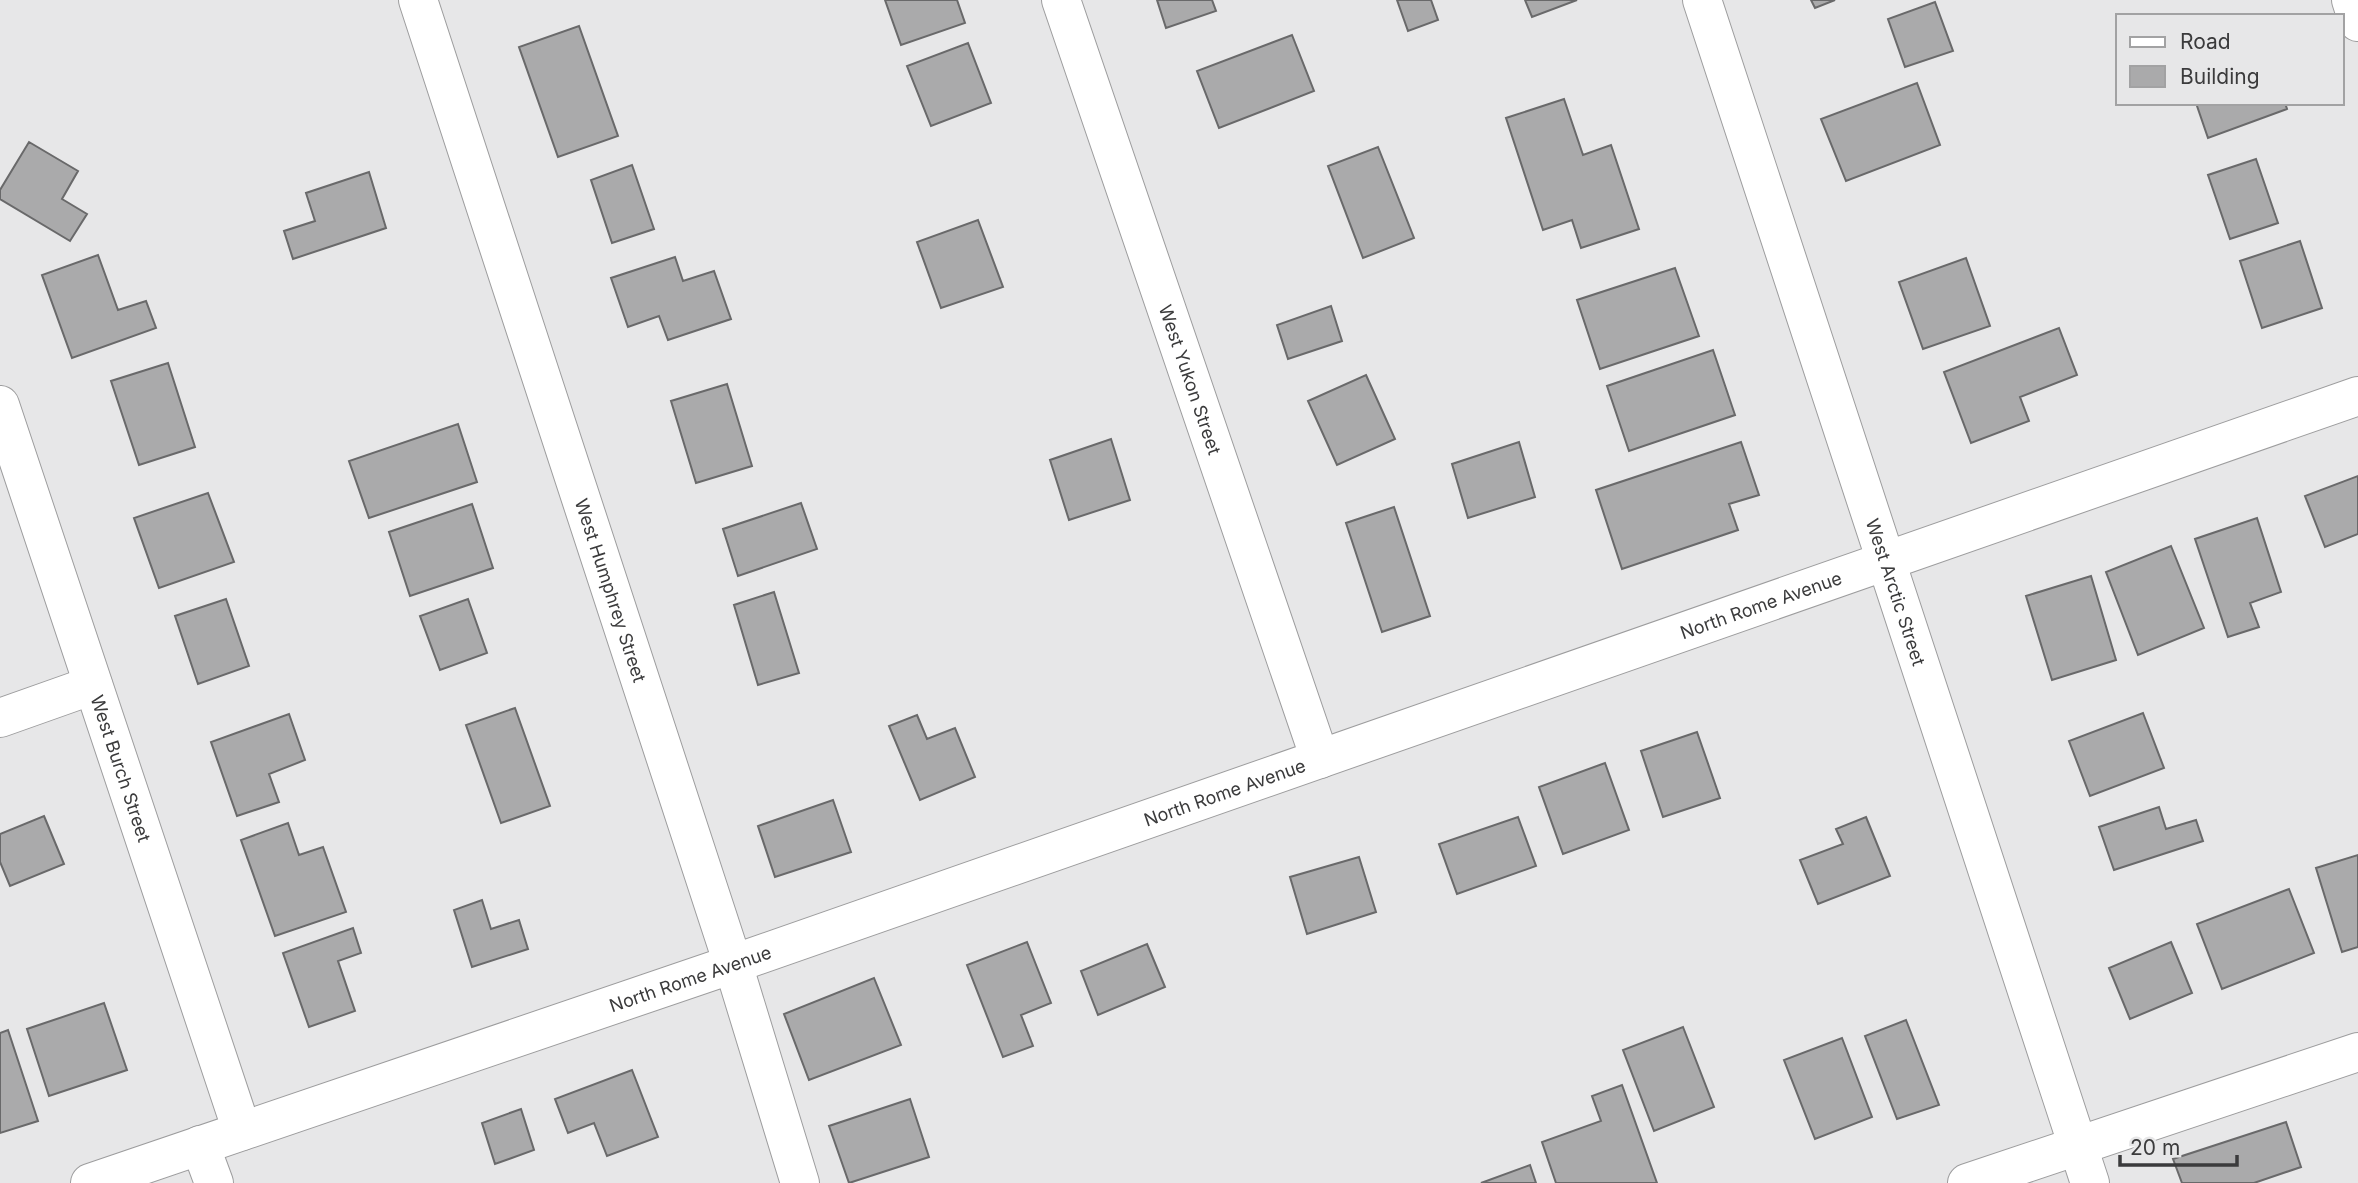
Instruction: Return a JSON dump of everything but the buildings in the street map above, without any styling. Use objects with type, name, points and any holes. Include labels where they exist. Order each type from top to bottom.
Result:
[{"type":"street","name":"West Humphrey Street","points":[[418,0],[733,964],[800,1183]]},
{"type":"street","name":"West Yukon Street","points":[[1061,0],[1321,760]]},
{"type":"street","name":"West Arctic Street","points":[[1702,0],[2090,1183]]},
{"type":"street","points":[[2351,0],[2358,22]]},
{"type":"street","name":"North Rome Avenue","points":[[90,1183],[1321,760],[2358,396]]},
{"type":"street","name":"West Burch Street","points":[[0,405],[242,1131]]},
{"type":"street","points":[[0,718],[93,685]]},
{"type":"street","points":[[1967,1183],[2358,1052]]},
{"type":"street","points":[[200,1145],[214,1183]]}]
